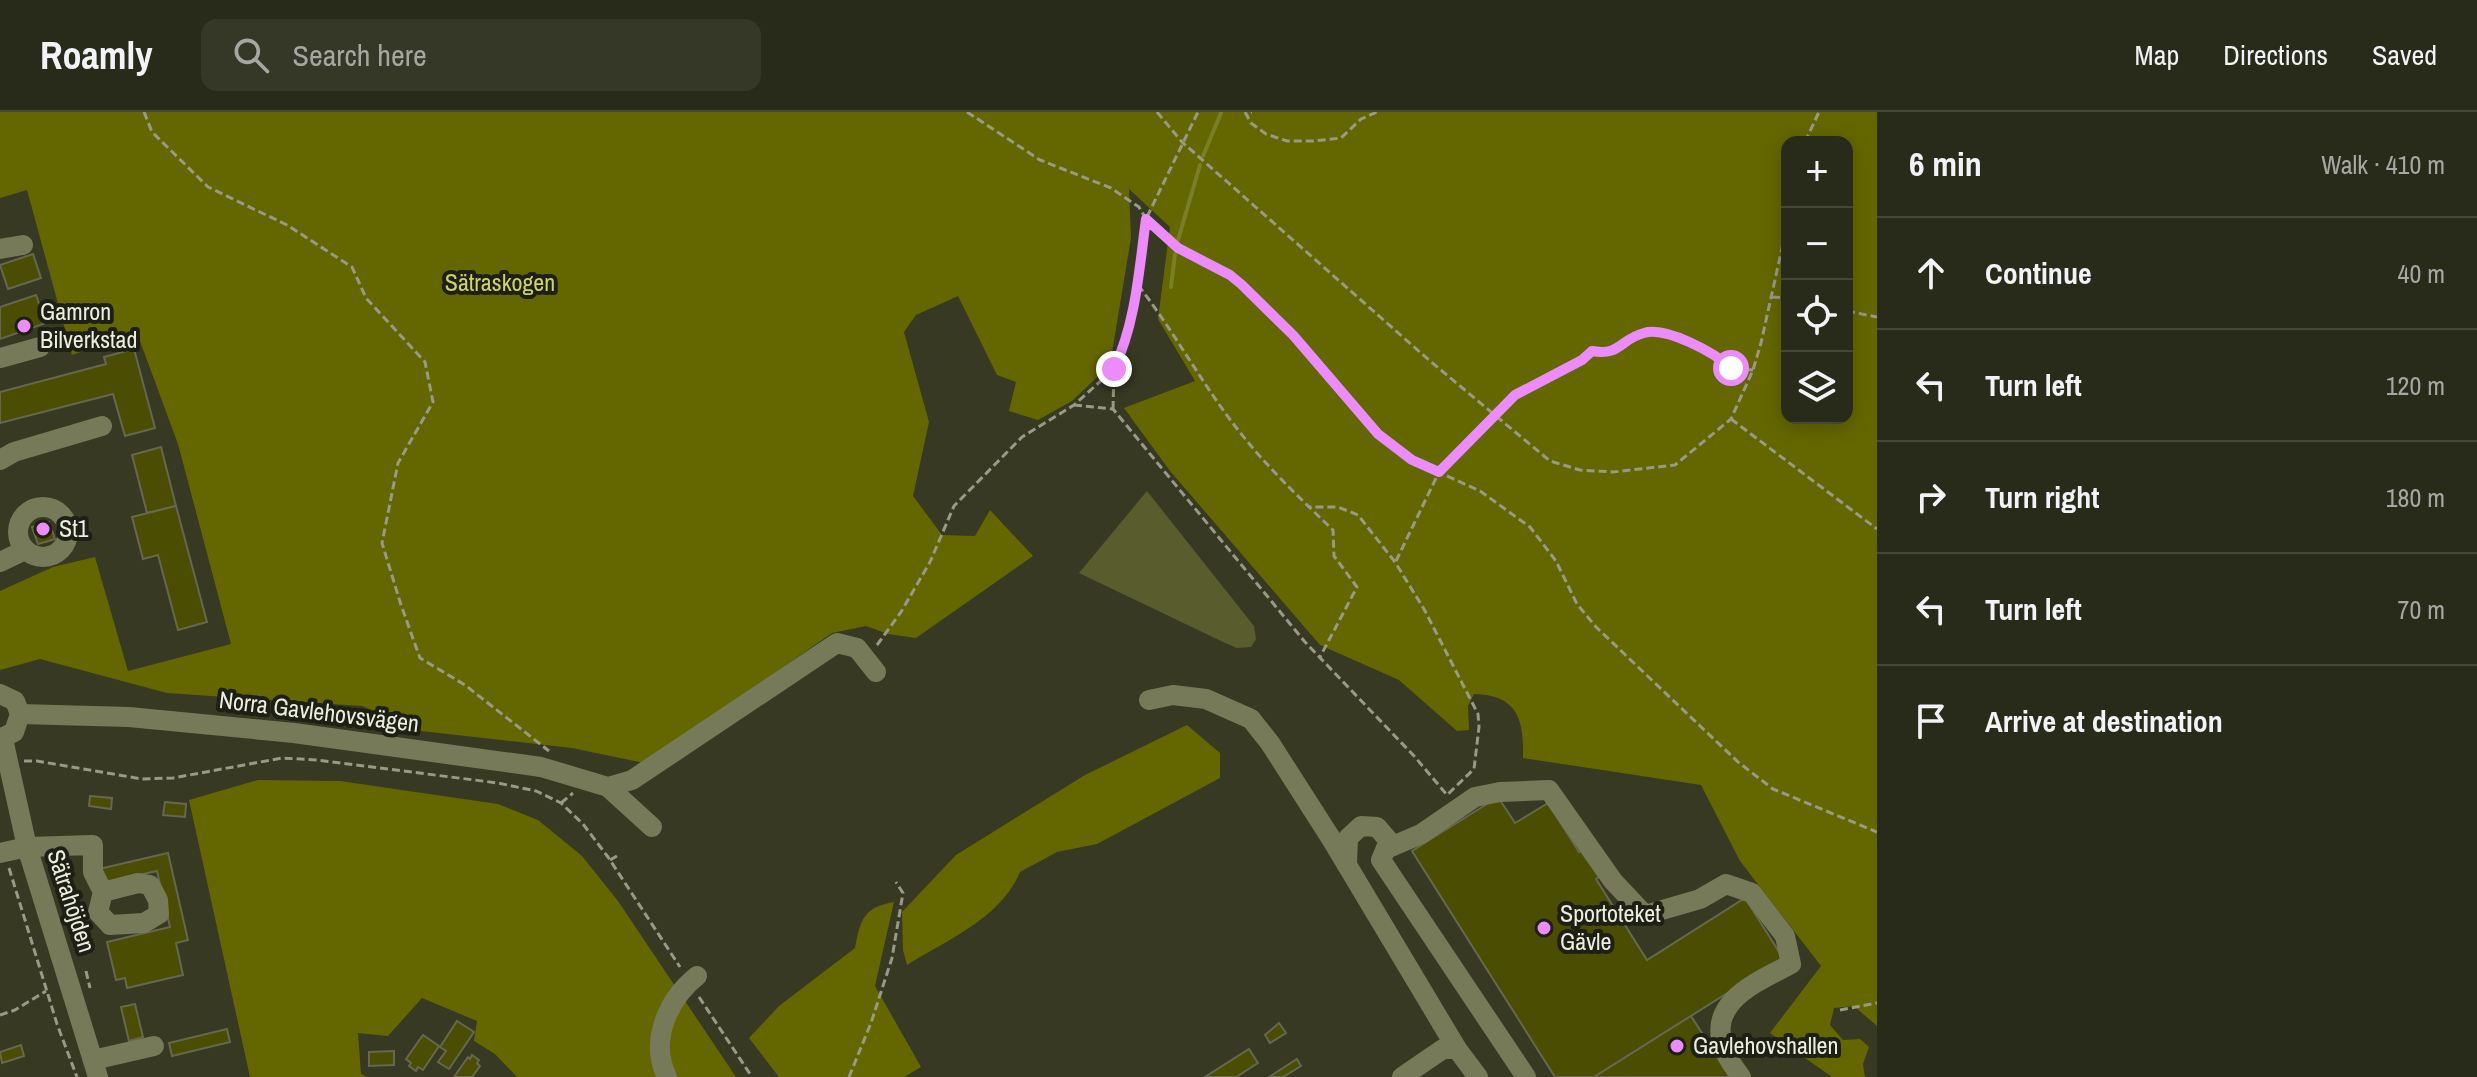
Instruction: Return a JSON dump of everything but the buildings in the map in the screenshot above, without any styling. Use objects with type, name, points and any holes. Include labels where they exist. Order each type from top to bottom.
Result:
[{"type":"street","points":[[0,249],[23,245]]},
{"type":"street","points":[[0,358],[40,347]]},
{"type":"street","points":[[0,460],[14,452],[102,426]]},
{"type":"street","points":[[0,562],[25,550]]},
{"type":"street","points":[[608,787],[632,780],[837,643],[857,648],[872,665]]},
{"type":"street","points":[[0,694],[15,701],[20,714]]},
{"type":"street","points":[[1149,700],[1173,695],[1206,699],[1251,719],[1270,743],[1457,1049],[1478,1077]]},
{"type":"street","name":"Norra Gavlehovsvägen","points":[[20,714],[129,717],[294,733],[541,767],[608,787],[652,827]]},
{"type":"street","name":"Sätrahöjden","points":[[20,714],[18,727],[2,739],[27,847],[96,1068]]},
{"type":"street","points":[[1384,854],[1421,834],[1475,797],[1500,792],[1549,790],[1613,881],[1645,915],[1700,899],[1726,884],[1752,893],[1785,936],[1791,964],[1738,992],[1721,1019],[1723,1049],[1741,1077]]},
{"type":"street","points":[[1347,865],[1348,838],[1361,826],[1377,827],[1389,841],[1367,899]]},
{"type":"street","points":[[2,852],[27,847],[93,845],[93,872],[103,892]]},
{"type":"street","points":[[1384,854],[1526,1077]]},
{"type":"street","points":[[667,1077],[661,1066],[659,1040],[675,998],[694,979]]},
{"type":"street","points":[[96,1068],[154,1046]]},
{"type":"street","points":[[1402,1077],[1443,1049],[1457,1049]]},
{"type":"path","points":[[144,112],[152,132],[208,187],[287,225],[352,267],[366,298],[425,362],[433,402],[398,463],[382,543],[401,605],[420,658],[465,685],[554,755]]},
{"type":"path","points":[[967,112],[1040,160],[1111,188],[1139,207],[1146,219],[1178,248],[1230,275],[1293,335],[1378,434],[1412,460],[1480,491],[1530,527],[1556,561],[1577,604],[1596,627],[1738,762],[1773,789],[1877,832]]},
{"type":"path","points":[[1157,112],[1182,142],[1495,416],[1550,461],[1580,470],[1613,472],[1675,465],[1731,419],[1753,370],[1772,297],[1781,246]]},
{"type":"path","points":[[872,665],[930,562],[954,506],[1022,437],[1074,405],[1114,369],[1126,344],[1138,285],[1146,219],[1198,112]]},
{"type":"path","points":[[1250,112],[1251,123],[1266,134],[1287,141],[1314,141],[1341,138],[1361,119],[1377,112]]},
{"type":"path","points":[[1808,136],[1819,112]]},
{"type":"path","points":[[1138,285],[1248,442],[1333,530],[1334,556],[1357,587],[1320,657]]},
{"type":"path","points":[[1772,297],[1781,298]]},
{"type":"path","points":[[1853,312],[1877,317]]},
{"type":"path","points":[[1395,562],[1439,472],[1515,395],[1582,360],[1592,351],[1609,354],[1645,332],[1668,334],[1720,357],[1731,368],[1753,370]]},
{"type":"path","points":[[1114,369],[1113,409],[1262,591],[1447,795],[1474,769],[1478,714],[1424,609],[1395,562],[1358,515],[1338,507],[1309,507]]},
{"type":"path","points":[[1074,405],[1113,409]]},
{"type":"path","points":[[1731,419],[1877,529]]},
{"type":"path","points":[[8,761],[37,761],[142,779],[173,778],[282,758],[498,783],[536,791],[561,803],[583,824],[694,979],[752,1077]]},
{"type":"path","points":[[2,852],[77,1077]]},
{"type":"path","points":[[610,860],[617,856]]},
{"type":"path","points":[[849,1077],[892,958],[903,893],[896,882]]},
{"type":"path","points":[[86,971],[92,997]]},
{"type":"path","points":[[0,1015],[47,991]]},
{"type":"path","points":[[1840,1010],[1877,1003]]},
{"type":"green space","name":"Sätraskogen","points":[[0,112],[1877,112],[1877,1026],[1854,1006],[1834,1008],[1830,1025],[1843,1040],[1860,1039],[1869,1047],[1863,1064],[1865,1077],[1832,1077],[1770,1033],[1821,966],[1740,861],[1701,785],[1523,758],[1520,721],[1509,705],[1489,695],[1474,694],[1468,706],[1469,730],[1457,731],[1399,680],[1320,645],[1170,471],[1124,408],[1195,381],[1158,319],[1170,227],[1129,189],[1131,238],[1110,365],[1072,401],[1038,420],[1009,411],[1016,382],[997,375],[958,296],[916,315],[904,332],[929,422],[913,496],[942,535],[975,536],[990,510],[1033,556],[916,638],[888,634],[866,626],[832,633],[644,763],[572,748],[421,731],[362,706],[167,693],[40,659],[0,670],[0,591],[53,567],[95,557],[128,671],[231,644],[178,444],[137,333],[72,355],[27,190],[0,198]]},
{"type":"green space","points":[[1147,491],[1254,626],[1256,639],[1251,647],[1237,648],[1223,642],[1079,573]]},
{"type":"green space","points":[[1187,725],[1220,753],[1220,778],[1097,844],[1057,852],[1020,872],[1000,902],[986,915],[907,965],[903,950],[902,912],[956,855],[1085,775]]},
{"type":"green space","points":[[258,780],[340,781],[498,804],[538,820],[582,856],[618,901],[736,1077],[517,1077],[495,1054],[474,1041],[477,1021],[422,998],[388,1036],[358,1033],[361,1074],[367,1077],[250,1077],[189,800]]},
{"type":"green space","points":[[894,902],[875,986],[921,1067],[904,1077],[779,1077],[749,1038],[779,1006],[855,948],[862,922],[870,911]]},
{"type":"waterway","points":[[1203,156],[1221,113]]},
{"type":"waterway","points":[[1178,240],[1200,165]]},
{"type":"waterway","points":[[1171,287],[1175,254]]},
{"type":"place","name":"Gamron Bilverkstad","points":[[24,326]]},
{"type":"place","name":"St1","points":[[43,529]]},
{"type":"place","name":"Sportoteket Gävle","points":[[1544,928]]},
{"type":"place","name":"Gavlehovshallen","points":[[1677,1046]]},
{"type":"route","points":[[1114,369],[1126,344],[1138,285],[1146,219],[1178,248],[1241,284],[1293,335],[1378,434],[1412,460],[1439,472],[1515,395],[1582,360],[1592,351],[1609,354],[1645,332],[1668,334],[1720,357],[1731,368]]}]
